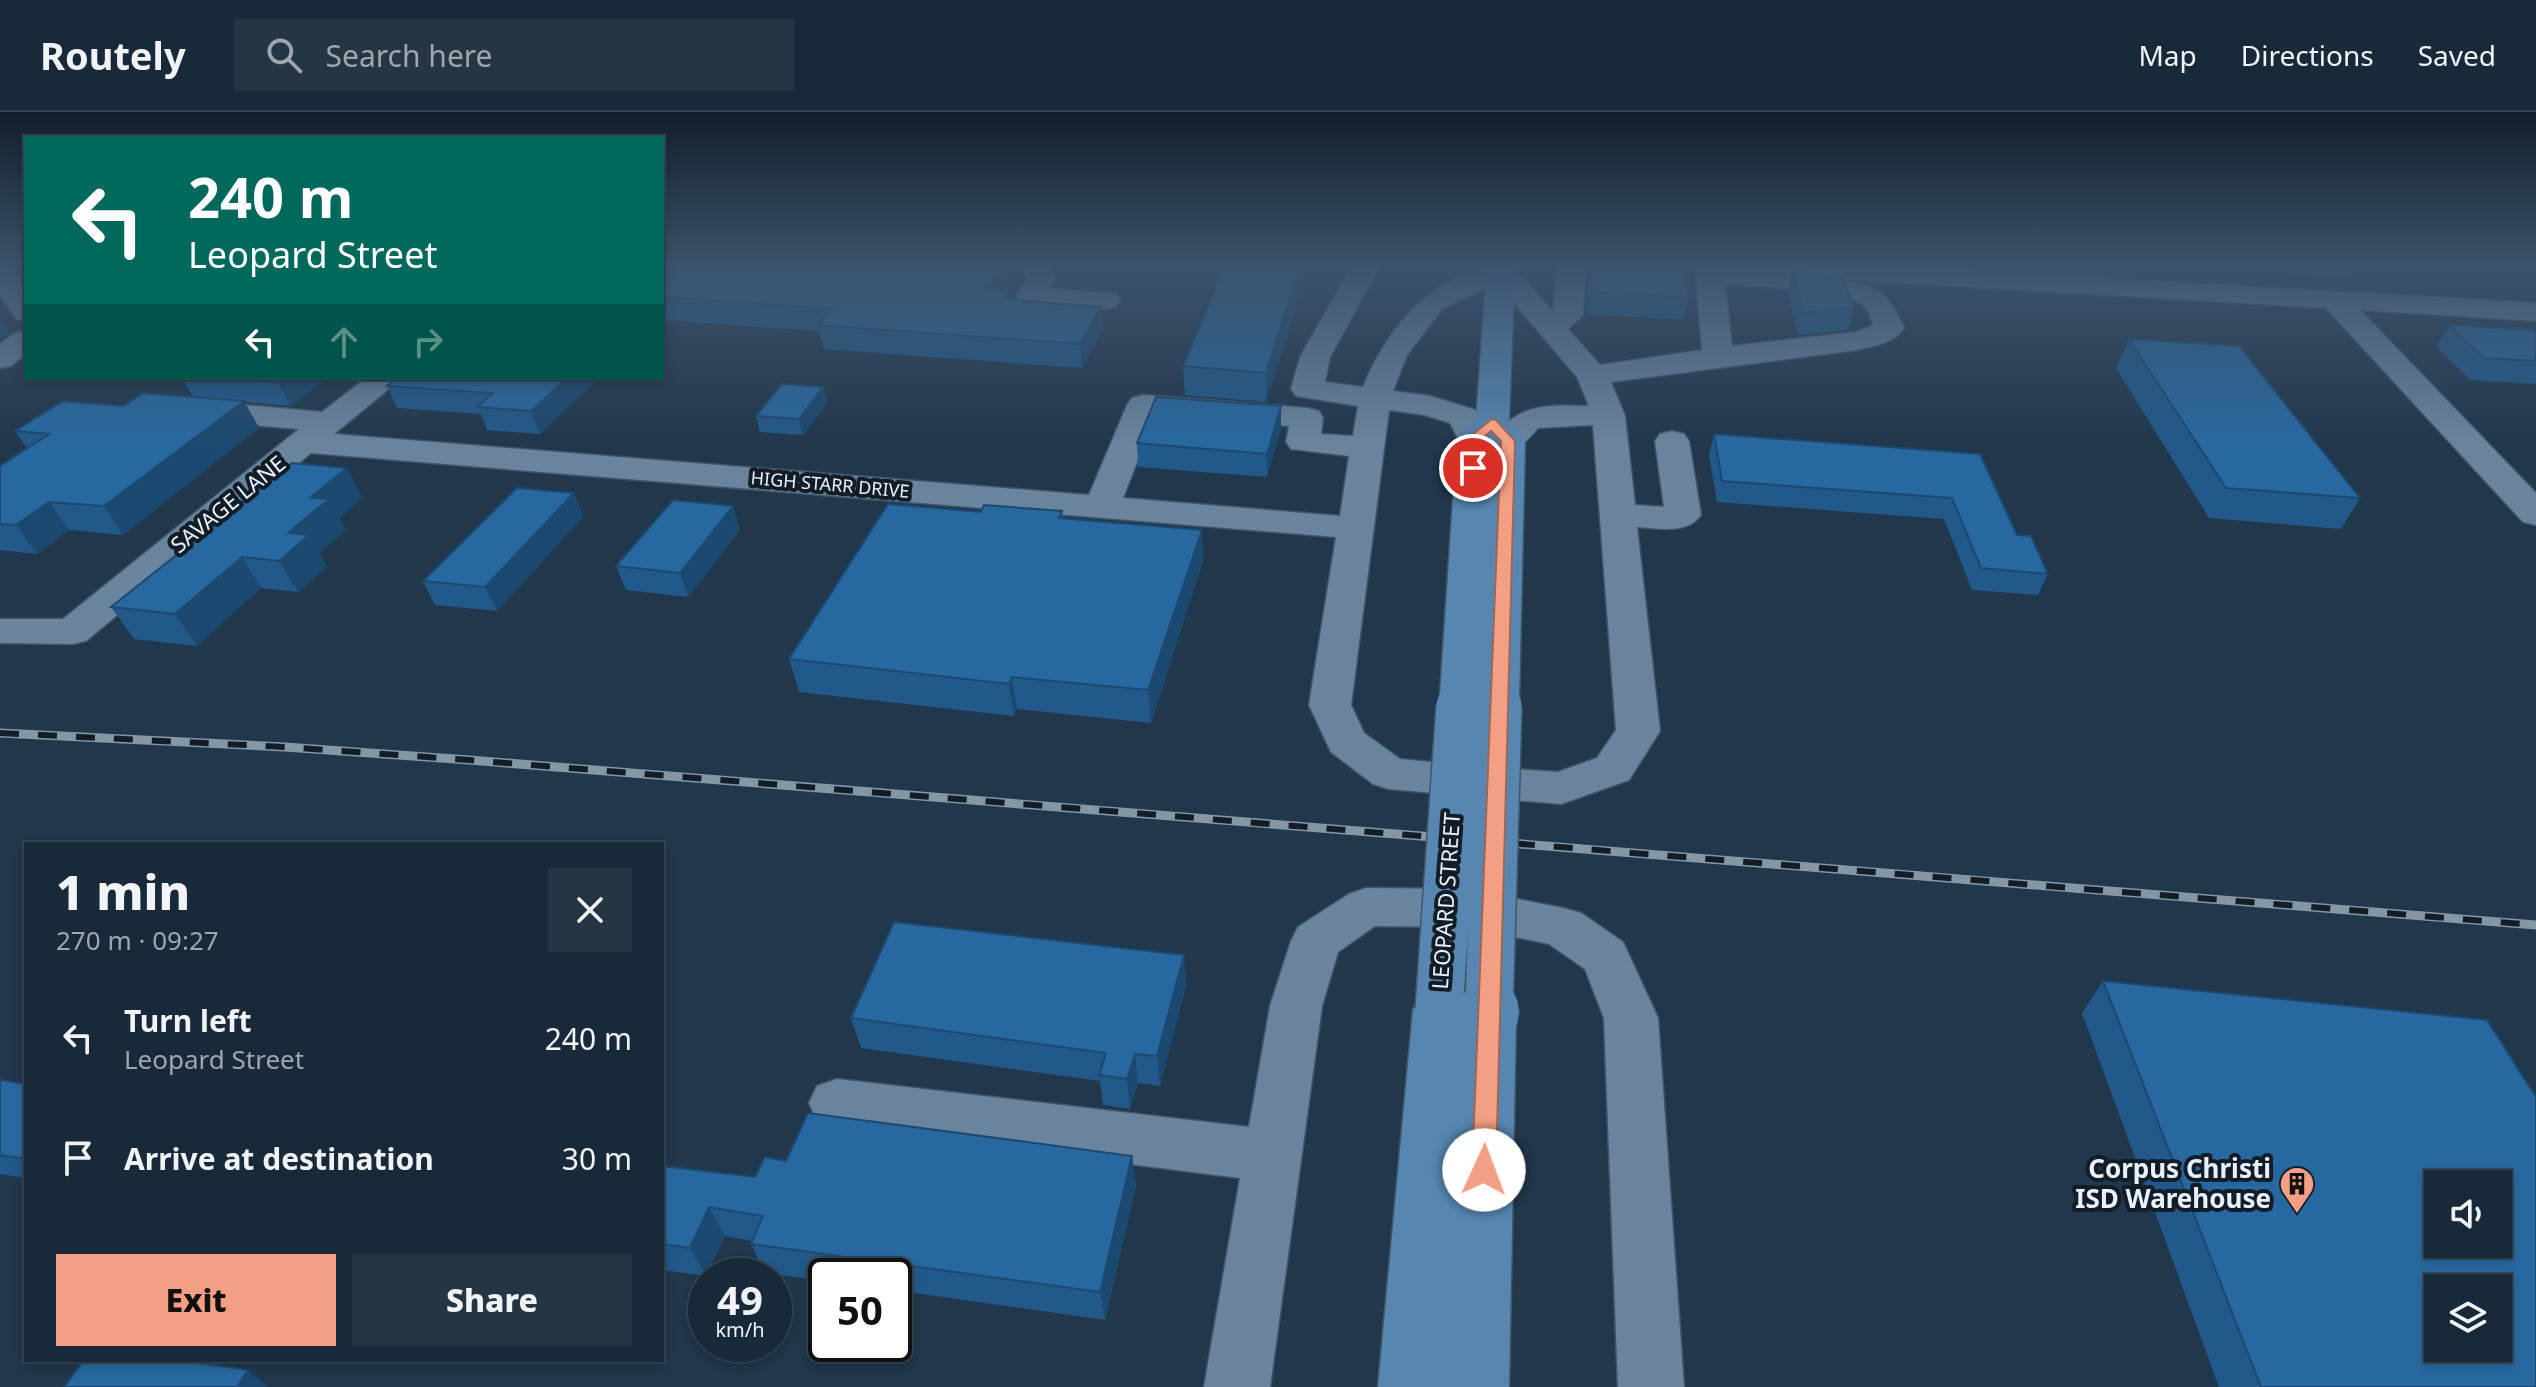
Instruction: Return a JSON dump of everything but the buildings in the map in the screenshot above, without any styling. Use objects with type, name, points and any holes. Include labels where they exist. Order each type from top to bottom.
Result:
[{"type":"main road","name":"LEOPARD STREET","points":[[1476,1387],[1464,1012],[1498,326]]},
{"type":"main road","name":"LEOPARD STREET","points":[[1411,1387],[1464,1012]]},
{"type":"street","points":[[1333,326],[1315,357],[1307,389],[1430,406],[1464,417],[1491,434],[1528,420],[1562,415],[1609,416]]},
{"type":"street","points":[[1414,326],[1392,354],[1375,398],[1330,705],[1346,742],[1389,773],[1561,788],[1613,769],[1638,731],[1609,416],[1592,375],[1551,327]]},
{"type":"street","points":[[1715,326],[1718,357]]},
{"type":"street","points":[[1592,375],[1857,341],[1879,335],[1889,328],[1888,326]]},
{"type":"street","points":[[2358,326],[2536,514]]},
{"type":"street","points":[[0,359],[24,341]]},
{"type":"street","name":"SAVAGE LANE","points":[[0,631],[72,632],[383,380]]},
{"type":"street","points":[[1102,507],[1143,405],[1307,418],[1303,442],[1369,448]]},
{"type":"street","name":"HIGH STARR DRIVE","points":[[157,407],[316,432],[1102,507],[1356,528]]},
{"type":"street","points":[[1618,515],[1675,518],[1683,515],[1672,441]]},
{"type":"street","points":[[1237,1387],[1296,1006],[1316,941],[1366,907],[1467,908],[1563,927],[1605,956],[1631,1018],[1651,1387]]},
{"type":"street","points":[[837,1103],[1272,1156]]},
{"type":"railway","points":[[0,733],[285,747],[469,760],[2536,925]]},
{"type":"place","name":"Corpus Christi ISD Warehouse","points":[[2297,1215]]},
{"type":"route","points":[[1473,468],[1474,439],[1492,423],[1508,441],[1484,1170]]}]
